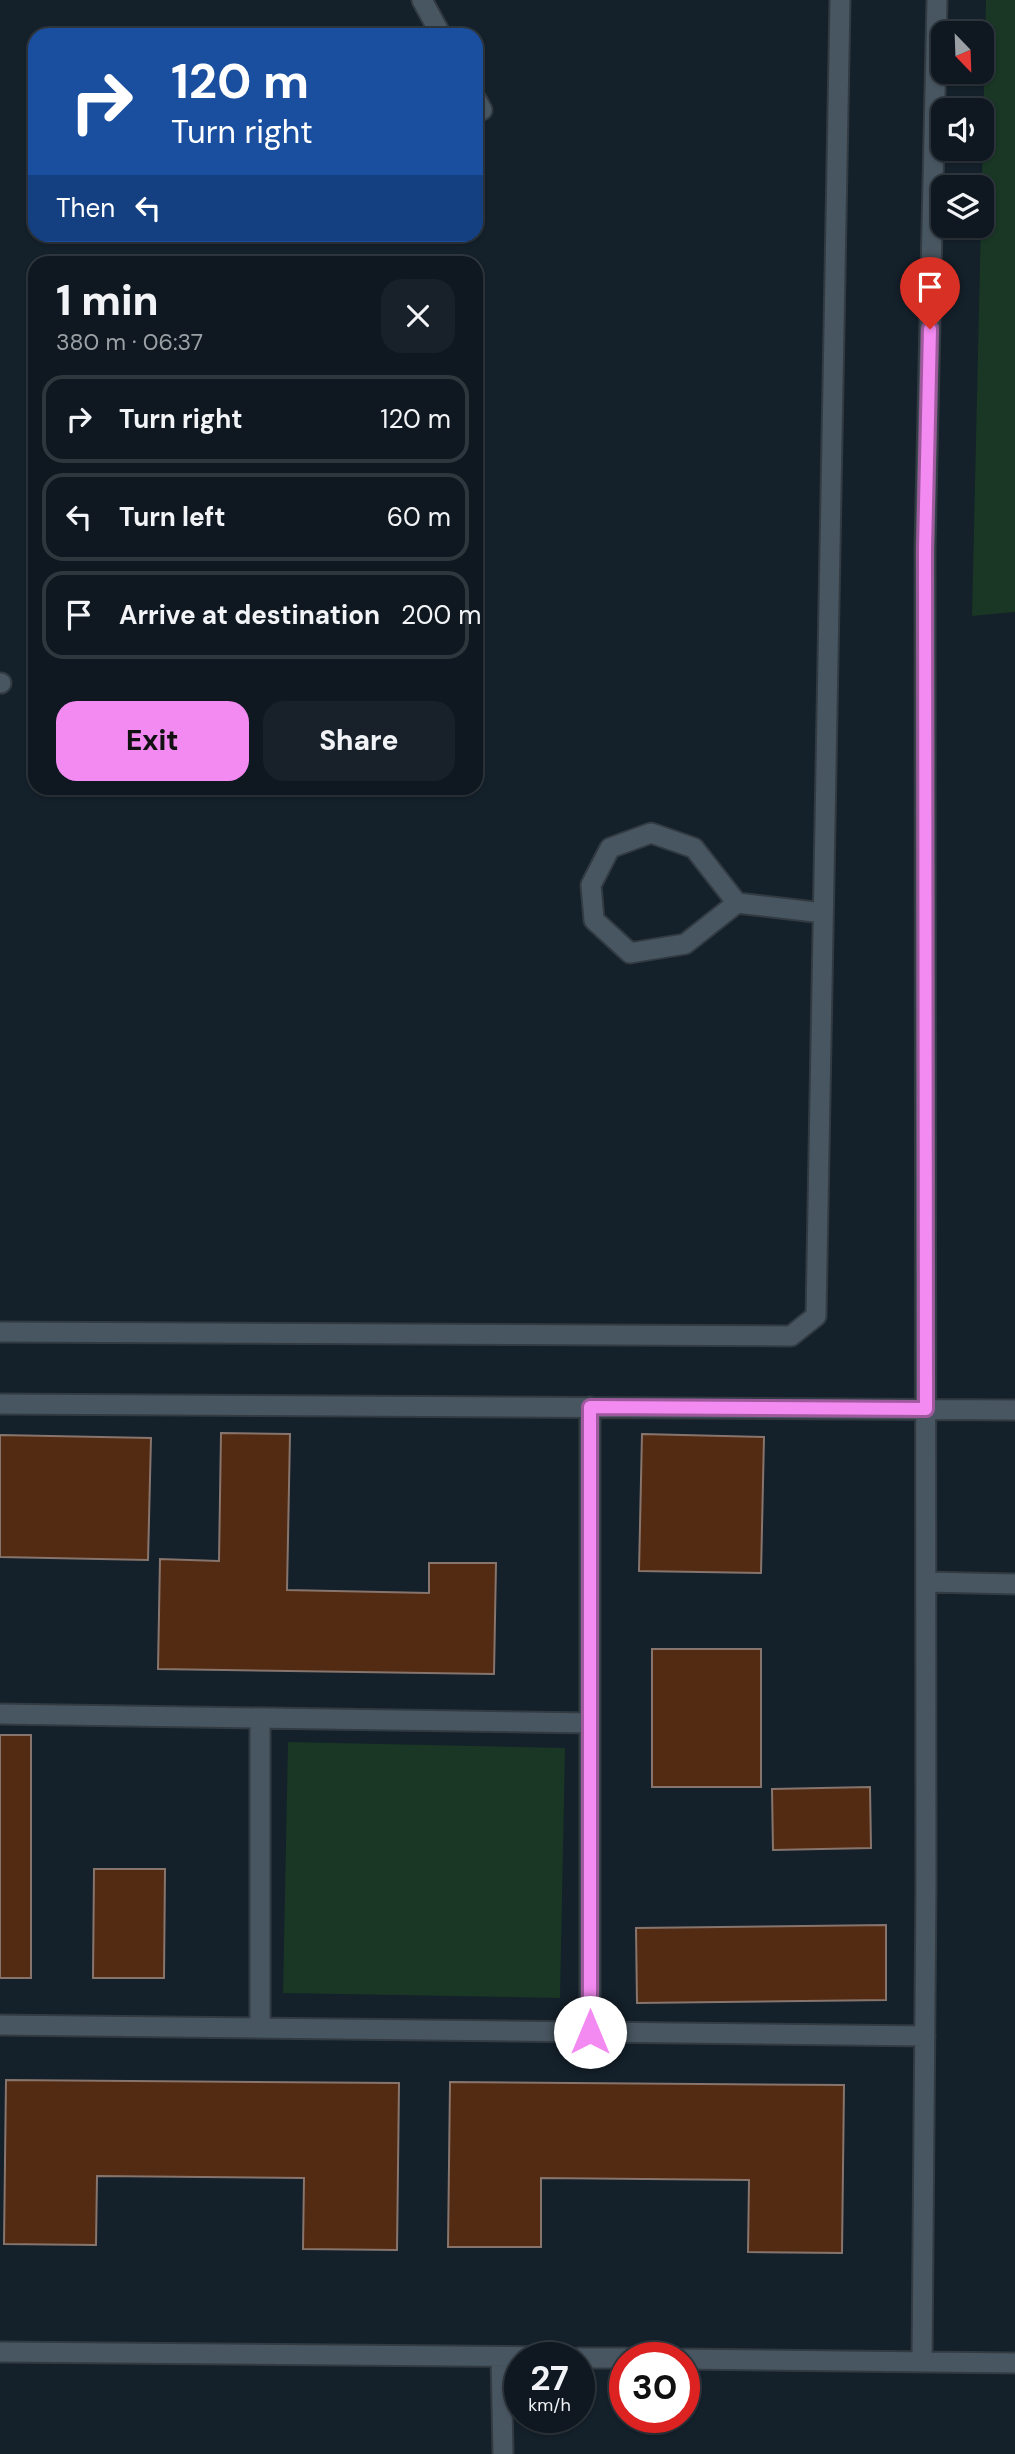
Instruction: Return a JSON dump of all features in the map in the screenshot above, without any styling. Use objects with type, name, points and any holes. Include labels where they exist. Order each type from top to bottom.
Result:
[{"type":"street","points":[[422,0],[437,28]]},
{"type":"street","points":[[0,1332],[791,1336],[816,1316],[840,0]]},
{"type":"street","points":[[922,2362],[926,1582],[925,549],[937,0]]},
{"type":"street","points":[[737,903],[694,848],[651,833],[610,848],[591,885],[594,920],[630,953],[685,944],[737,903],[823,913]]},
{"type":"street","points":[[0,1404],[1015,1410]]},
{"type":"street","points":[[590,1407],[590,2032]]},
{"type":"street","points":[[926,1582],[1015,1584]]},
{"type":"street","points":[[0,1714],[590,1723]]},
{"type":"street","points":[[260,1718],[260,2028]]},
{"type":"street","points":[[0,2025],[925,2036]]},
{"type":"street","points":[[0,2352],[501,2357],[503,2454]]},
{"type":"street","points":[[700,2359],[1015,2363]]},
{"type":"green space","points":[[986,0],[1015,0],[1015,612],[972,616],[981,238],[994,238],[994,175],[982,175],[982,161],[994,161],[994,98],[984,98],[984,84],[994,84],[994,21],[986,21]]},
{"type":"green space","points":[[288,1742],[565,1748],[560,1998],[283,1993]]},
{"type":"building","points":[[221,1433],[290,1434],[287,1590],[429,1593],[429,1563],[496,1563],[494,1674],[158,1669],[160,1559],[219,1561]]},
{"type":"building","points":[[642,1434],[764,1437],[761,1573],[639,1571]]},
{"type":"building","points":[[0,1435],[151,1438],[148,1560],[0,1557]]},
{"type":"building","points":[[652,1649],[761,1649],[761,1787],[652,1787]]},
{"type":"building","points":[[0,1735],[31,1735],[31,1978],[0,1978]]},
{"type":"building","points":[[870,1787],[871,1848],[773,1850],[772,1789]]},
{"type":"building","points":[[94,1869],[165,1869],[164,1978],[93,1978]]},
{"type":"building","points":[[886,1925],[886,2000],[637,2003],[636,1928]]},
{"type":"building","points":[[6,2080],[399,2083],[397,2250],[303,2249],[304,2178],[97,2176],[96,2245],[4,2244]]},
{"type":"building","points":[[450,2082],[844,2085],[842,2253],[748,2252],[749,2180],[541,2178],[541,2247],[448,2247]]},
{"type":"route","points":[[590,2032],[590,1407],[926,1409],[925,549],[930,329]]}]
